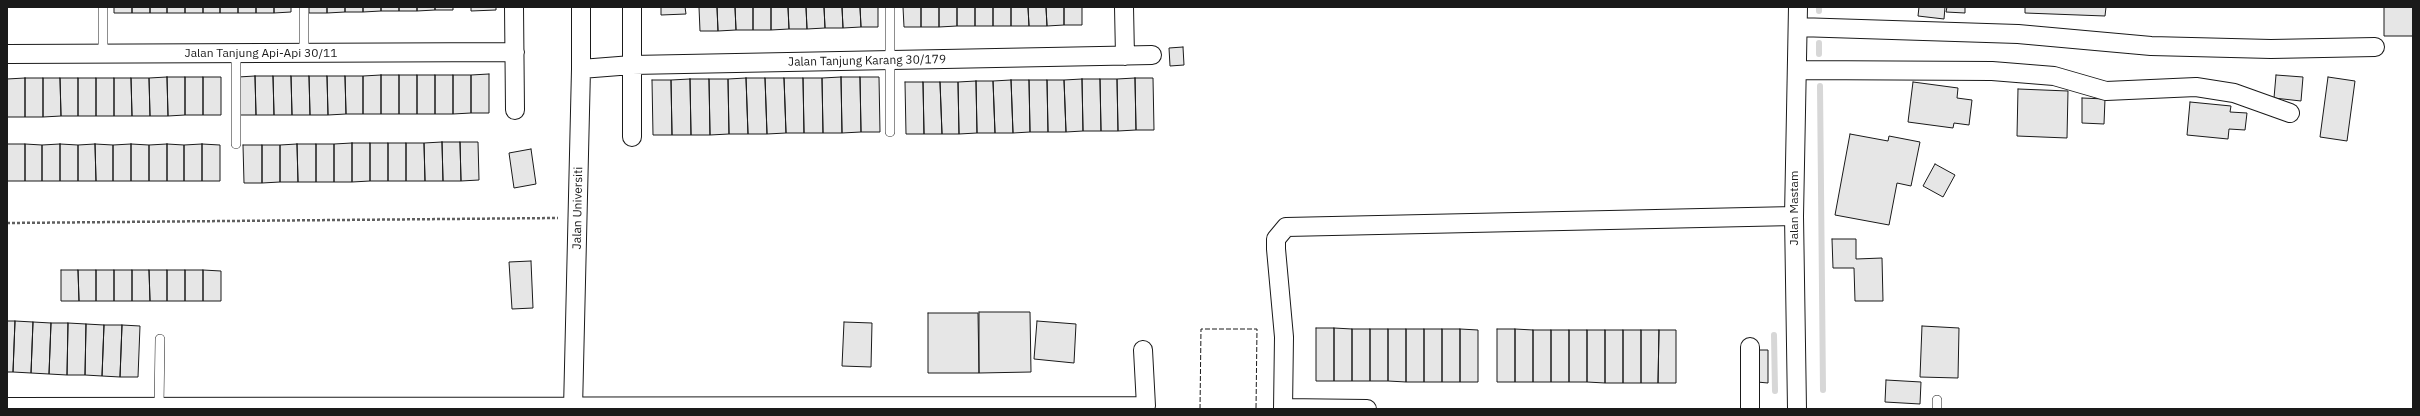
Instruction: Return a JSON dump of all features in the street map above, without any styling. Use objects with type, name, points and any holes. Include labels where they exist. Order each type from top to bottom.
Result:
[{"type":"street","points":[[514,7],[515,110]]},
{"type":"street","name":"Jalan Universiti","points":[[573,408],[582,68],[581,7]]},
{"type":"street","points":[[632,7],[632,137]]},
{"type":"street","points":[[1124,7],[1125,56]]},
{"type":"street","name":"Jalan Mastam","points":[[1797,409],[1794,216],[1798,70],[1798,7]]},
{"type":"street","points":[[1798,27],[2018,34],[2151,46],[2271,49],[2375,47]]},
{"type":"street","name":"Jalan Tanjung Api-Api 30/11","points":[[7,54],[304,55],[515,52]]},
{"type":"street","name":"Jalan Tanjung Karang 30/179","points":[[582,68],[632,65],[1152,55]]},
{"type":"street","points":[[1798,70],[1992,71],[2054,76],[2106,90],[2196,87],[2234,93],[2290,113]]},
{"type":"street","points":[[1367,409],[1283,409],[1284,337],[1276,239],[1286,227],[1794,216]]},
{"type":"street","points":[[1750,347],[1750,409]]},
{"type":"street","points":[[16,408],[1146,406],[1144,350]]},
{"type":"lane","points":[[103,7],[103,55]]},
{"type":"lane","points":[[304,7],[304,55]]},
{"type":"lane","points":[[890,7],[890,132]]},
{"type":"lane","points":[[236,55],[236,144]]},
{"type":"lane","points":[[159,407],[160,339]]},
{"type":"path","points":[[7,223],[578,218]]},
{"type":"building","points":[[114,7],[132,7],[132,13],[114,13]]},
{"type":"building","points":[[132,7],[150,7],[150,13],[132,13]]},
{"type":"building","points":[[150,7],[167,7],[167,13],[150,13]]},
{"type":"building","points":[[167,7],[185,7],[185,13],[167,13]]},
{"type":"building","points":[[185,7],[203,7],[203,13],[185,13]]},
{"type":"building","points":[[203,7],[220,7],[220,13],[203,13]]},
{"type":"building","points":[[220,7],[238,7],[238,13],[220,13]]},
{"type":"building","points":[[238,7],[256,7],[256,13],[238,13]]},
{"type":"building","points":[[256,7],[274,7],[274,13],[256,13]]},
{"type":"building","points":[[274,7],[291,7],[291,12],[274,13]]},
{"type":"building","points":[[309,7],[327,7],[327,13],[309,13]]},
{"type":"building","points":[[327,7],[345,7],[345,12],[327,13]]},
{"type":"building","points":[[345,7],[363,7],[363,12],[345,12]]},
{"type":"building","points":[[363,7],[381,7],[381,11],[363,12]]},
{"type":"building","points":[[381,7],[399,7],[399,11],[381,11]]},
{"type":"building","points":[[399,7],[417,7],[417,11],[399,11]]},
{"type":"building","points":[[417,7],[435,7],[435,10],[417,11]]},
{"type":"building","points":[[435,7],[453,7],[453,10],[435,10]]},
{"type":"building","points":[[471,7],[496,7],[496,10],[471,11]]},
{"type":"building","points":[[661,7],[685,7],[686,14],[661,15]]},
{"type":"building","points":[[699,7],[717,7],[718,31],[700,31]]},
{"type":"building","points":[[717,7],[735,7],[736,30],[718,31]]},
{"type":"building","points":[[735,7],[753,7],[753,30],[736,30]]},
{"type":"building","points":[[753,7],[771,7],[771,30],[753,30]]},
{"type":"building","points":[[771,7],[788,7],[789,29],[771,30]]},
{"type":"building","points":[[788,7],[806,7],[807,29],[789,29]]},
{"type":"building","points":[[806,7],[824,7],[825,28],[807,29]]},
{"type":"building","points":[[824,7],[842,7],[843,28],[825,28]]},
{"type":"building","points":[[842,7],[860,7],[861,27],[843,28]]},
{"type":"building","points":[[860,7],[878,7],[878,27],[861,27]]},
{"type":"building","points":[[903,7],[921,7],[921,27],[904,27]]},
{"type":"building","points":[[921,7],[939,7],[939,27],[921,27]]},
{"type":"building","points":[[939,7],[957,7],[957,26],[939,27]]},
{"type":"building","points":[[957,7],[975,7],[975,26],[957,26]]},
{"type":"building","points":[[975,7],[993,7],[993,26],[975,26]]},
{"type":"building","points":[[993,7],[1011,7],[1011,26],[993,26]]},
{"type":"building","points":[[1011,7],[1028,7],[1029,26],[1011,26]]},
{"type":"building","points":[[1028,7],[1046,7],[1047,26],[1029,26]]},
{"type":"building","points":[[1046,7],[1064,7],[1064,25],[1047,26]]},
{"type":"building","points":[[1064,7],[1082,7],[1082,25],[1064,25]]},
{"type":"building","points":[[1919,7],[1945,7],[1944,19],[1918,16]]},
{"type":"building","points":[[1947,7],[1965,7],[1965,13],[1946,12]]},
{"type":"building","points":[[2025,7],[2106,7],[2105,16],[2025,13]]},
{"type":"building","points":[[2384,7],[2413,7],[2413,36],[2384,36]]},
{"type":"building","points":[[1183,47],[1184,65],[1170,66],[1169,48]]},
{"type":"building","points":[[489,74],[489,113],[471,113],[471,75]]},
{"type":"building","points":[[381,75],[399,75],[399,114],[381,114]]},
{"type":"building","points":[[381,75],[381,114],[363,114],[363,76]]},
{"type":"building","points":[[399,75],[417,75],[417,114],[399,114]]},
{"type":"building","points":[[417,75],[435,75],[435,114],[417,114]]},
{"type":"building","points":[[435,75],[453,75],[453,114],[435,114]]},
{"type":"building","points":[[453,75],[471,75],[471,113],[453,114]]},
{"type":"building","points":[[2276,75],[2303,77],[2301,101],[2274,98]]},
{"type":"building","points":[[255,76],[256,115],[238,115],[238,77]]},
{"type":"building","points":[[255,76],[273,76],[274,115],[256,115]]},
{"type":"building","points":[[273,76],[291,76],[292,115],[274,115]]},
{"type":"building","points":[[291,76],[309,76],[310,115],[292,115]]},
{"type":"building","points":[[309,76],[327,76],[328,115],[310,115]]},
{"type":"building","points":[[327,76],[345,76],[346,114],[328,115]]},
{"type":"building","points":[[345,76],[363,76],[363,114],[346,114]]},
{"type":"building","points":[[167,77],[168,116],[150,116],[149,78]]},
{"type":"building","points":[[167,77],[185,77],[185,115],[168,116]]},
{"type":"building","points":[[185,77],[203,77],[203,115],[185,115]]},
{"type":"building","points":[[203,77],[221,77],[221,115],[203,115]]},
{"type":"building","points":[[841,77],[860,77],[861,132],[842,133]]},
{"type":"building","points":[[841,77],[842,133],[823,133],[822,78]]},
{"type":"building","points":[[860,77],[879,77],[880,132],[861,132]]},
{"type":"building","points":[[2328,77],[2355,81],[2347,141],[2320,137]]},
{"type":"building","points":[[25,78],[25,117],[7,117],[7,79]]},
{"type":"building","points":[[25,78],[43,78],[43,117],[25,117]]},
{"type":"building","points":[[43,78],[60,78],[61,116],[43,117]]},
{"type":"building","points":[[60,78],[78,78],[78,116],[61,116]]},
{"type":"building","points":[[78,78],[96,78],[96,116],[78,116]]},
{"type":"building","points":[[96,78],[114,78],[114,116],[96,116]]},
{"type":"building","points":[[114,78],[131,78],[132,116],[114,116]]},
{"type":"building","points":[[131,78],[149,78],[150,116],[132,116]]},
{"type":"building","points":[[746,78],[765,78],[767,134],[748,134]]},
{"type":"building","points":[[746,78],[748,134],[729,134],[728,79]]},
{"type":"building","points":[[765,78],[784,78],[786,133],[767,134]]},
{"type":"building","points":[[784,78],[803,78],[804,133],[786,133]]},
{"type":"building","points":[[803,78],[822,78],[823,133],[804,133]]},
{"type":"building","points":[[1135,78],[1136,130],[1118,131],[1117,79]]},
{"type":"building","points":[[1135,78],[1153,78],[1154,130],[1136,130]]},
{"type":"building","points":[[690,79],[709,79],[710,135],[691,135]]},
{"type":"building","points":[[690,79],[691,135],[672,135],[671,80]]},
{"type":"building","points":[[709,79],[728,79],[729,134],[710,135]]},
{"type":"building","points":[[1082,79],[1083,131],[1066,132],[1064,80]]},
{"type":"building","points":[[1082,79],[1100,79],[1101,131],[1083,131]]},
{"type":"building","points":[[1100,79],[1117,79],[1118,131],[1101,131]]},
{"type":"building","points":[[652,80],[671,80],[672,135],[653,135]]},
{"type":"building","points":[[1011,80],[1013,133],[995,133],[993,81]]},
{"type":"building","points":[[1011,80],[1029,80],[1030,132],[1013,133]]},
{"type":"building","points":[[1029,80],[1047,80],[1048,132],[1030,132]]},
{"type":"building","points":[[1047,80],[1064,80],[1066,132],[1048,132]]},
{"type":"building","points":[[976,81],[977,133],[959,134],[958,82]]},
{"type":"building","points":[[976,81],[993,81],[995,133],[977,133]]},
{"type":"building","points":[[905,82],[923,82],[924,134],[906,134]]},
{"type":"building","points":[[923,82],[940,82],[942,134],[924,134]]},
{"type":"building","points":[[940,82],[958,82],[959,134],[942,134]]},
{"type":"building","points":[[1913,82],[1958,88],[1957,98],[1972,100],[1969,125],[1954,123],[1953,128],[1908,122]]},
{"type":"building","points":[[2018,89],[2068,91],[2067,138],[2017,136]]},
{"type":"building","points":[[2082,98],[2105,99],[2104,124],[2082,123]]},
{"type":"building","points":[[2190,102],[2231,106],[2230,112],[2247,113],[2245,130],[2229,129],[2228,139],[2187,135]]},
{"type":"building","points":[[1850,134],[1888,141],[1889,136],[1920,142],[1911,186],[1897,183],[1889,225],[1835,215]]},
{"type":"building","points":[[442,142],[460,142],[461,181],[443,181]]},
{"type":"building","points":[[442,142],[443,181],[425,181],[424,143]]},
{"type":"building","points":[[460,142],[478,142],[479,180],[461,181]]},
{"type":"building","points":[[352,143],[370,143],[370,181],[352,182]]},
{"type":"building","points":[[352,143],[352,182],[334,182],[334,144]]},
{"type":"building","points":[[370,143],[388,143],[388,181],[370,181]]},
{"type":"building","points":[[388,143],[406,143],[406,181],[388,181]]},
{"type":"building","points":[[406,143],[424,143],[425,181],[406,181]]},
{"type":"building","points":[[7,144],[25,144],[25,181],[7,181]]},
{"type":"building","points":[[25,144],[42,145],[42,181],[25,181]]},
{"type":"building","points":[[60,144],[78,145],[78,181],[60,181]]},
{"type":"building","points":[[60,144],[60,181],[42,181],[42,145]]},
{"type":"building","points":[[95,144],[113,145],[113,181],[96,181]]},
{"type":"building","points":[[95,144],[96,181],[78,181],[78,145]]},
{"type":"building","points":[[131,144],[149,145],[149,181],[131,181]]},
{"type":"building","points":[[131,144],[131,181],[113,181],[113,145]]},
{"type":"building","points":[[167,144],[184,145],[184,181],[167,181]]},
{"type":"building","points":[[167,144],[167,181],[149,181],[149,145]]},
{"type":"building","points":[[202,144],[220,145],[220,181],[202,181]]},
{"type":"building","points":[[202,144],[202,181],[184,181],[184,145]]},
{"type":"building","points":[[297,144],[316,144],[316,182],[298,182]]},
{"type":"building","points":[[297,144],[298,182],[280,182],[280,145]]},
{"type":"building","points":[[316,144],[334,144],[334,182],[316,182]]},
{"type":"building","points":[[243,145],[262,145],[262,183],[244,183]]},
{"type":"building","points":[[262,145],[280,145],[280,182],[262,183]]},
{"type":"building","points":[[531,149],[536,184],[514,188],[509,153]]},
{"type":"building","points":[[1935,164],[1955,175],[1943,197],[1923,186]]},
{"type":"building","points":[[1832,239],[1856,239],[1856,259],[1882,258],[1883,301],[1855,301],[1854,268],[1833,268]]},
{"type":"building","points":[[531,261],[533,308],[512,309],[509,262]]},
{"type":"building","points":[[61,270],[78,270],[79,301],[61,301]]},
{"type":"building","points":[[78,270],[96,270],[96,301],[79,301]]},
{"type":"building","points":[[96,270],[114,270],[114,301],[96,301]]},
{"type":"building","points":[[114,270],[132,270],[132,301],[114,301]]},
{"type":"building","points":[[132,270],[149,270],[150,301],[132,301]]},
{"type":"building","points":[[149,270],[167,270],[167,301],[150,301]]},
{"type":"building","points":[[167,270],[185,270],[185,301],[167,301]]},
{"type":"building","points":[[185,270],[203,270],[203,301],[185,301]]},
{"type":"building","points":[[203,270],[221,271],[221,301],[203,301]]},
{"type":"building","points":[[979,312],[1030,312],[1031,372],[979,373]]},
{"type":"building","points":[[928,313],[978,313],[979,373],[928,373]]},
{"type":"building","points":[[7,321],[15,321],[13,372],[7,372]]},
{"type":"building","points":[[15,321],[33,322],[31,373],[13,372]]},
{"type":"building","points":[[1037,321],[1076,324],[1074,363],[1034,359]]},
{"type":"building","points":[[33,322],[51,323],[49,374],[31,373]]},
{"type":"building","points":[[844,322],[872,323],[871,367],[842,366]]},
{"type":"building","points":[[51,323],[68,323],[67,375],[49,374]]},
{"type":"building","points":[[68,323],[86,324],[85,375],[67,375]]},
{"type":"building","points":[[86,324],[104,325],[102,376],[85,375]]},
{"type":"building","points":[[104,325],[122,325],[120,377],[102,376]]},
{"type":"building","points":[[122,325],[140,326],[138,377],[120,377]]},
{"type":"building","points":[[1922,326],[1959,328],[1958,378],[1920,377]]},
{"type":"building","points":[[1316,328],[1334,328],[1334,381],[1316,381]]},
{"type":"building","points":[[1334,328],[1352,329],[1352,381],[1334,381]]},
{"type":"building","points":[[1352,329],[1370,329],[1370,381],[1352,381]]},
{"type":"building","points":[[1370,329],[1388,329],[1388,381],[1370,381]]},
{"type":"building","points":[[1388,329],[1406,329],[1406,382],[1388,381]]},
{"type":"building","points":[[1406,329],[1424,329],[1424,382],[1406,382]]},
{"type":"building","points":[[1424,329],[1442,329],[1442,382],[1424,382]]},
{"type":"building","points":[[1442,329],[1460,329],[1460,382],[1442,382]]},
{"type":"building","points":[[1460,329],[1478,330],[1478,382],[1460,382]]},
{"type":"building","points":[[1497,329],[1515,329],[1515,382],[1497,382]]},
{"type":"building","points":[[1515,329],[1533,330],[1533,382],[1515,382]]},
{"type":"building","points":[[1533,330],[1551,330],[1551,382],[1533,382]]},
{"type":"building","points":[[1551,330],[1569,330],[1569,382],[1551,382]]},
{"type":"building","points":[[1569,330],[1587,330],[1587,382],[1569,382]]},
{"type":"building","points":[[1587,330],[1605,330],[1605,383],[1587,382]]},
{"type":"building","points":[[1605,330],[1623,330],[1623,383],[1605,383]]},
{"type":"building","points":[[1623,330],[1641,330],[1641,383],[1623,383]]},
{"type":"building","points":[[1641,330],[1659,330],[1658,383],[1641,383]]},
{"type":"building","points":[[1659,330],[1676,330],[1676,383],[1658,383]]},
{"type":"building","points":[[1757,350],[1768,350],[1768,383],[1757,382]]},
{"type":"building","points":[[1886,380],[1921,382],[1920,404],[1885,402]]},
{"type":"waterway","points":[[1819,43],[1819,54]]},
{"type":"waterway","points":[[1820,86],[1823,390]]},
{"type":"waterway","points":[[1774,335],[1775,391]]},
{"type":"fence","points":[[1200,409],[1201,329],[1257,329],[1256,409]]}]
